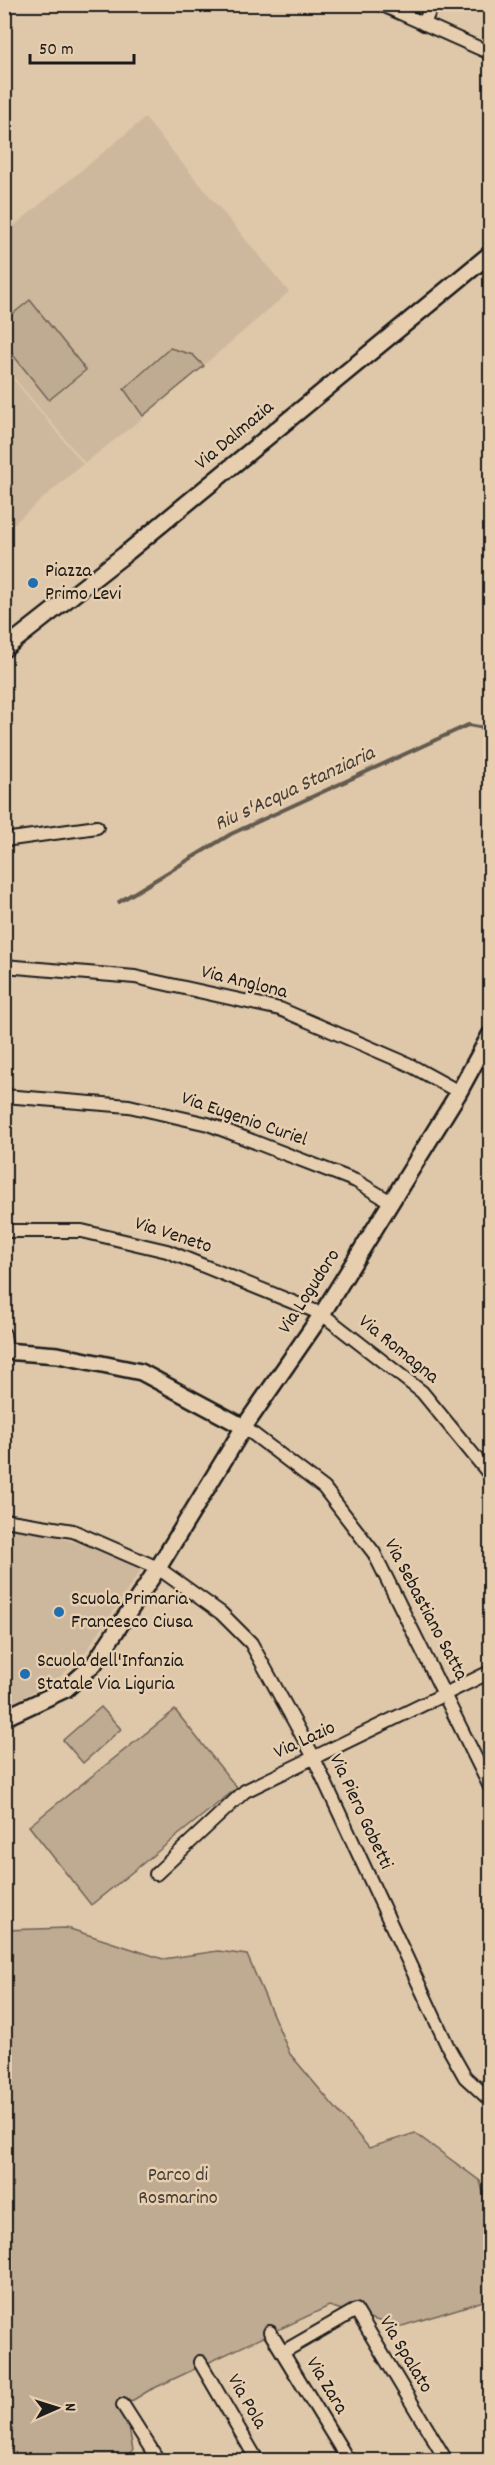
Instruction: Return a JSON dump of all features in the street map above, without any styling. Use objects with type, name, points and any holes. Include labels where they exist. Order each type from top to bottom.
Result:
[{"type":"street","points":[[380,4],[490,53]]},
{"type":"street","points":[[424,24],[432,4]]},
{"type":"street","name":"Via Dalmazia","points":[[4,649],[124,555],[490,254]]},
{"type":"street","points":[[4,840],[97,827]]},
{"type":"street","name":"Via Anglona","points":[[4,966],[135,977],[280,1009],[408,1064],[459,1092]]},
{"type":"street","name":"Via Logudoro","points":[[4,1718],[66,1689],[94,1664],[158,1568],[244,1427],[322,1314],[459,1092],[490,1035]]},
{"type":"street","name":"Via Eugenio Curiel","points":[[4,1096],[129,1106],[208,1124],[356,1181],[391,1202]]},
{"type":"street","name":"Via Veneto","points":[[4,1231],[82,1231],[167,1251],[322,1314]]},
{"type":"street","name":"Via Romagna","points":[[322,1314],[422,1392],[490,1475]]},
{"type":"street","points":[[4,1334],[5,1351]]},
{"type":"street","name":"Via Sebastiano Satta","points":[[5,1351],[58,1355],[141,1372],[244,1427],[324,1488],[374,1553],[490,1787]]},
{"type":"street","name":"Via Piero Gobetti","points":[[4,1520],[73,1531],[158,1568],[221,1613],[251,1643],[314,1759],[448,2047],[465,2077],[490,2100]]},
{"type":"street","name":"Via Lazio","points":[[156,1874],[245,1791],[490,1672]]},
{"type":"street","name":"Via Spalato","points":[[283,2352],[356,2310],[446,2460]]},
{"type":"street","name":"Via Zara","points":[[270,2332],[348,2460]]},
{"type":"street","name":"Via Pola","points":[[200,2362],[257,2460]]},
{"type":"street","points":[[123,2405],[159,2460]]},
{"type":"shaded area","points":[[145,118],[289,292],[139,421],[85,463],[5,367],[4,234]]},
{"type":"shaded area","points":[[5,369],[83,464],[4,531]]},
{"type":"shaded area","name":"Scuola Primaria Francesco Ciusa","points":[[5,1528],[41,1533],[94,1547],[141,1570],[83,1656],[55,1681],[5,1706]]},
{"type":"green space","points":[[30,300],[86,370],[49,400],[5,345],[5,320]]},
{"type":"green space","points":[[170,348],[193,355],[204,366],[143,416],[124,389]]},
{"type":"green space","points":[[101,1707],[121,1729],[83,1763],[63,1740]]},
{"type":"green space","points":[[175,1710],[237,1788],[91,1905],[29,1826]]},
{"type":"green space","name":"Parco di Rosmarino","points":[[67,1928],[163,1959],[218,1951],[247,1955],[290,2054],[369,2148],[415,2133],[480,2181],[490,2217],[490,2299],[399,2327],[329,2306],[148,2391],[125,2405],[133,2450],[122,2460],[5,2460],[4,1930]]},
{"type":"waterway","name":"Riu s'Acqua Stanziaria","points":[[119,902],[231,834],[468,725],[490,729]]},
{"type":"place","name":"Piazza Primo Levi","points":[[33,583]]},
{"type":"place","name":"Scuola Primaria Francesco Ciusa","points":[[59,1612]]},
{"type":"place","name":"Scuola dell'Infanzia Statale Via Liguria","points":[[25,1674]]}]
